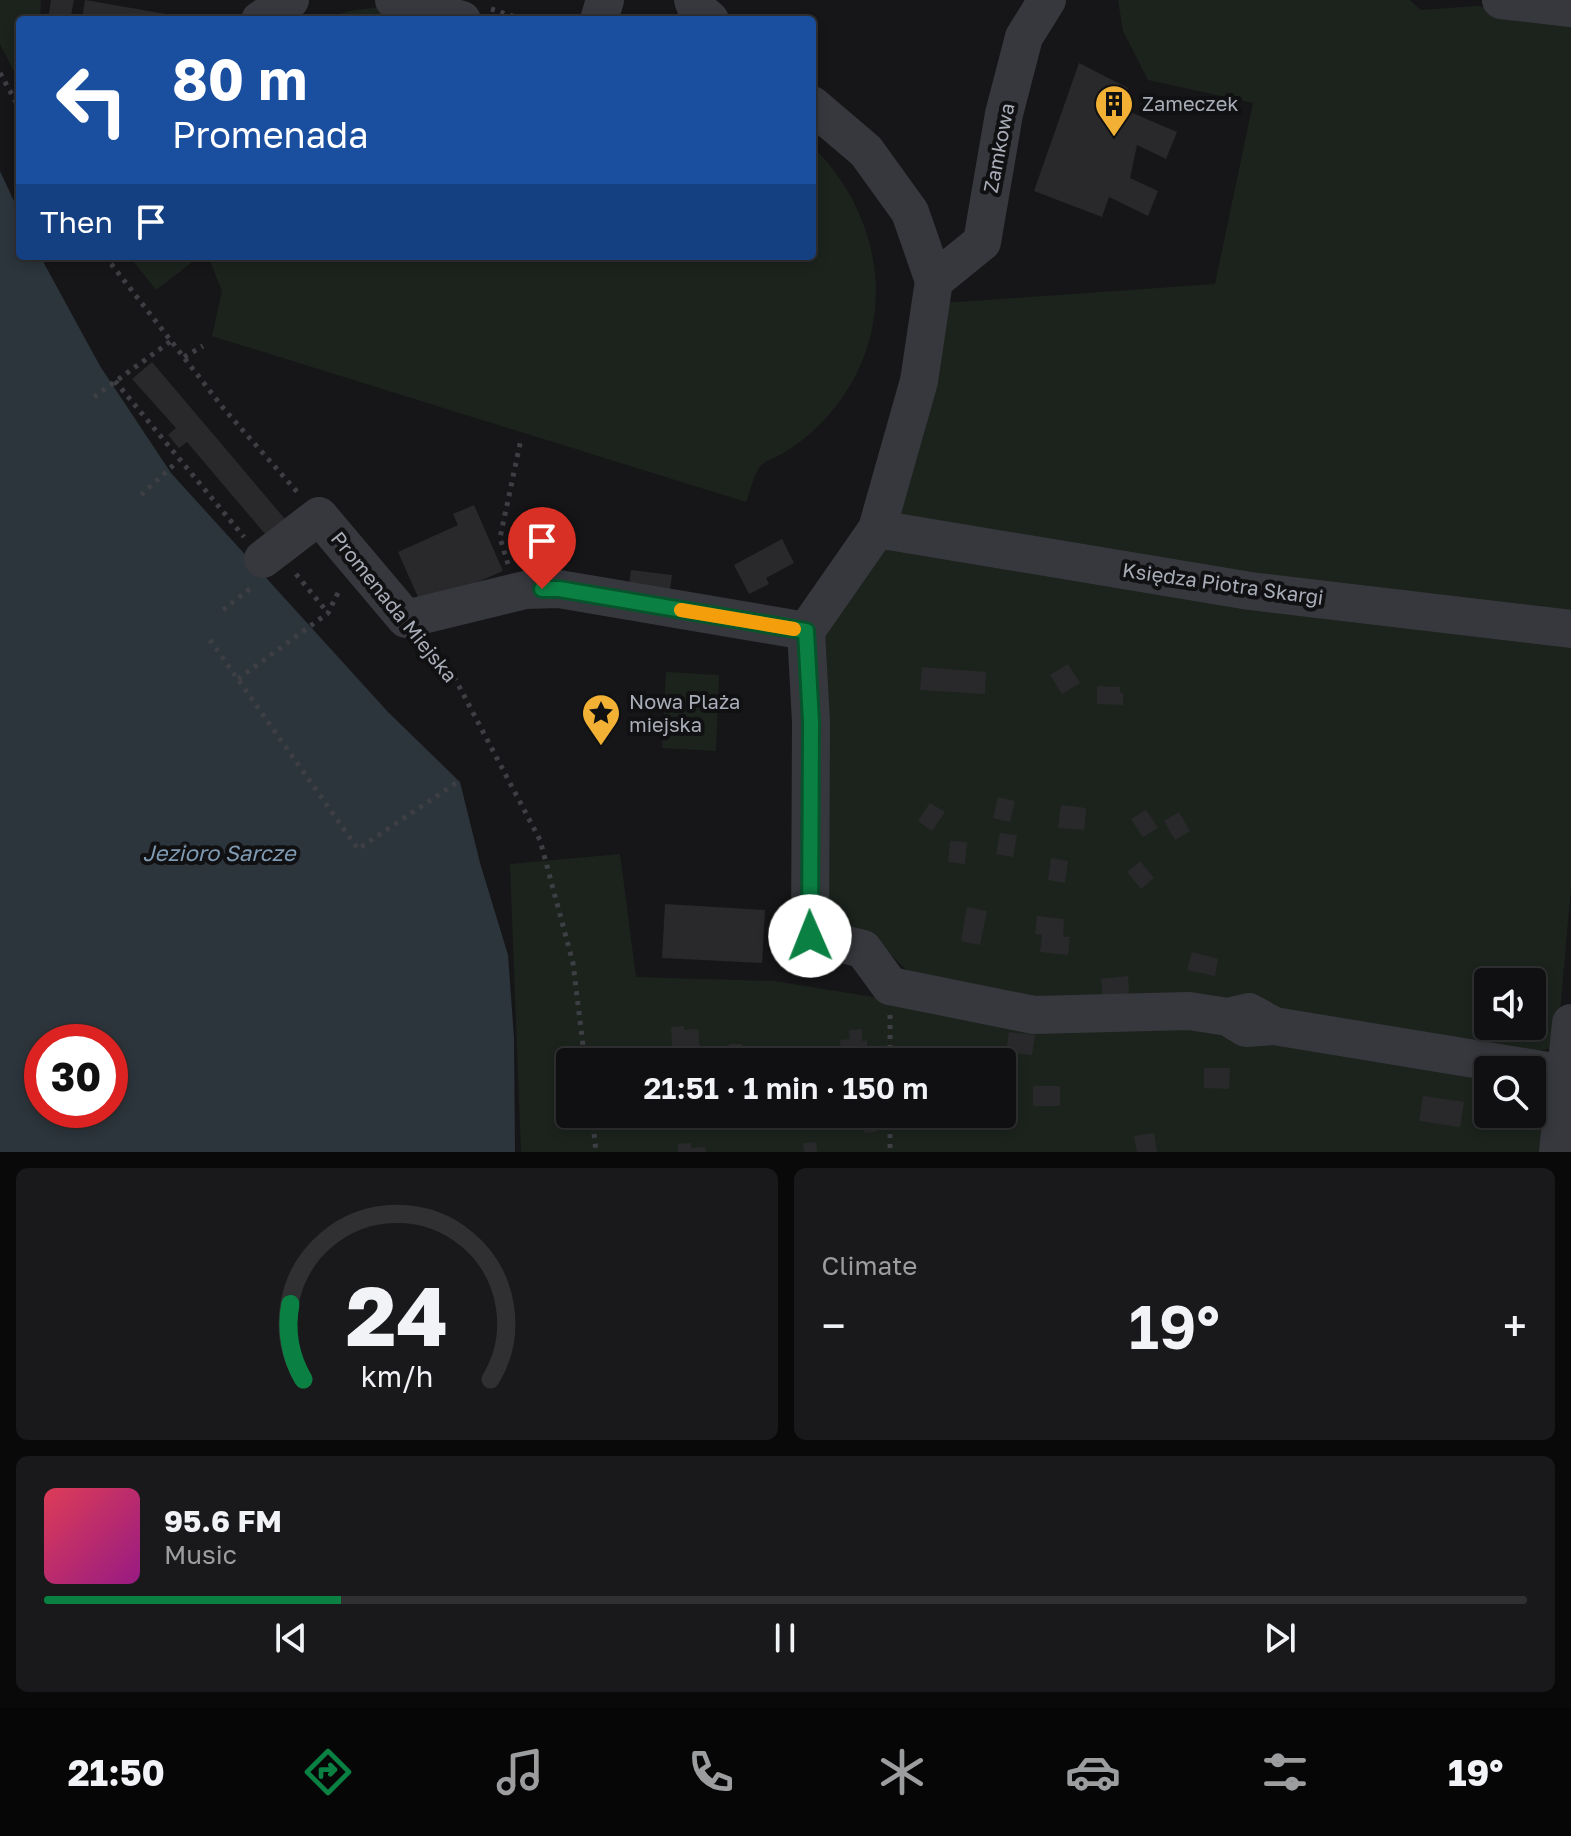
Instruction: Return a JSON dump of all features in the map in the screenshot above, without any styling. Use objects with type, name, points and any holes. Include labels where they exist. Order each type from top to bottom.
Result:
[{"type":"street","points":[[266,16],[290,0]]},
{"type":"street","points":[[394,0],[448,16]]},
{"type":"street","points":[[693,0],[696,8],[705,16]]},
{"type":"street","name":"Zamkowa","points":[[934,281],[982,242],[1004,114],[1024,37],[1047,0]]},
{"type":"street","points":[[1501,0],[1571,8]]},
{"type":"street","points":[[816,108],[866,151],[910,212],[934,281],[919,381],[877,529],[806,631],[811,722],[810,936],[863,949],[890,986],[1034,1015],[1189,1011],[1228,1017],[1249,1012],[1274,1026],[1566,1074]]},
{"type":"street","points":[[269,554],[319,516]]},
{"type":"street","name":"Promenada Miejska","points":[[319,516],[406,619]]},
{"type":"street","name":"Księdza Piotra Skargi","points":[[877,529],[1250,591],[1571,629]]},
{"type":"street","points":[[406,619],[517,592],[559,589],[806,631]]},
{"type":"street","points":[[1558,1152],[1571,1023]]},
{"type":"path","points":[[0,73],[16,102]]},
{"type":"path","name":"Promenada Miejska","points":[[108,260],[224,409],[319,516]]},
{"type":"path","points":[[94,397],[171,341]]},
{"type":"path","points":[[184,357],[203,346]]},
{"type":"path","points":[[115,381],[178,461],[328,613]]},
{"type":"path","points":[[517,592],[500,538],[521,439]]},
{"type":"path","points":[[141,495],[178,461]]},
{"type":"path","points":[[238,679],[328,613],[344,579]]},
{"type":"path","name":"Promenada Miejska","points":[[406,619],[451,671],[540,840],[573,963],[583,1048]]},
{"type":"path","points":[[210,640],[358,849],[459,781]]},
{"type":"path","points":[[890,986],[890,1048]]},
{"type":"path","points":[[593,1128],[596,1152]]},
{"type":"path","points":[[890,1128],[890,1152]]},
{"type":"shaded area","points":[[0,0],[41,0],[40,16],[16,16],[16,75],[0,44]]},
{"type":"shaded area","points":[[1118,0],[1410,0],[1421,10],[1476,6],[1571,19],[1571,887],[1557,1047],[1524,1056],[1474,1056],[1474,1128],[1546,1128],[1546,1084],[1552,1086],[1545,1152],[521,1152],[510,864],[620,854],[636,977],[774,981],[898,1001],[914,977],[871,936],[824,928],[824,630],[944,303],[1215,284],[1253,103],[1148,80],[1123,31]]},
{"type":"shaded area","points":[[388,6],[420,16],[333,16]]},
{"type":"shaded area","points":[[816,151],[857,208],[869,243],[875,278],[874,315],[866,350],[850,385],[827,417],[812,431],[761,466],[746,502],[212,336],[222,291],[210,260],[816,260]]},
{"type":"shaded area","points":[[132,260],[195,260],[156,290]]},
{"type":"shaded area","points":[[666,672],[719,675],[716,751],[662,748]]},
{"type":"water","name":"Jezioro Sarcze","points":[[0,171],[16,205],[16,260],[42,260],[100,366],[171,473],[388,712],[460,782],[508,955],[514,1038],[515,1152],[0,1152]]},
{"type":"building","points":[[51,0],[74,0],[71,16],[49,16]]},
{"type":"building","points":[[85,0],[177,16],[83,16]]},
{"type":"building","name":"Zameczek","points":[[1079,63],[1128,88],[1123,109],[1177,132],[1166,159],[1137,145],[1130,178],[1158,191],[1148,216],[1109,197],[1102,217],[1034,191]]},
{"type":"building","points":[[152,362],[290,525],[271,541],[187,442],[179,448],[168,435],[176,428],[132,379]]},
{"type":"building","points":[[474,505],[503,571],[422,606],[398,552],[458,525],[453,514]]},
{"type":"building","points":[[782,539],[794,563],[766,578],[769,584],[749,594],[734,565]]},
{"type":"building","points":[[631,570],[672,575],[668,604],[627,598]]},
{"type":"building","points":[[1068,664],[1080,683],[1062,694],[1050,675]]},
{"type":"building","points":[[922,667],[986,672],[985,694],[920,690]]},
{"type":"building","points":[[1097,686],[1120,687],[1123,705],[1097,704]]},
{"type":"building","points":[[998,797],[1015,801],[1010,822],[993,818]]},
{"type":"building","points":[[930,803],[945,812],[932,831],[918,821]]},
{"type":"building","points":[[1061,805],[1086,808],[1084,830],[1058,828]]},
{"type":"building","points":[[1146,810],[1158,828],[1143,837],[1131,819]]},
{"type":"building","points":[[1179,812],[1190,831],[1175,840],[1164,821]]},
{"type":"building","points":[[1000,833],[1017,835],[1013,857],[996,854]]},
{"type":"building","points":[[950,841],[967,842],[965,864],[948,862]]},
{"type":"building","points":[[1051,858],[1068,861],[1065,883],[1048,880]]},
{"type":"building","points":[[1140,861],[1154,878],[1141,889],[1127,872]]},
{"type":"building","points":[[665,904],[765,910],[762,963],[662,958]]},
{"type":"building","points":[[967,907],[987,911],[980,945],[961,941]]},
{"type":"building","points":[[1037,916],[1064,919],[1063,937],[1070,937],[1068,955],[1040,952],[1042,935],[1035,934]]},
{"type":"building","points":[[1192,952],[1218,959],[1215,976],[1187,970]]},
{"type":"building","points":[[1128,976],[1129,996],[1103,999],[1101,979]]},
{"type":"building","points":[[671,1027],[698,1029],[700,1048],[672,1047]]},
{"type":"building","points":[[862,1029],[862,1041],[867,1040],[867,1048],[840,1048],[840,1040],[850,1039],[849,1030]]},
{"type":"building","points":[[1009,1032],[1035,1035],[1032,1055],[1016,1053],[1016,1048],[1007,1048]]},
{"type":"building","points":[[729,1044],[742,1044],[742,1048],[729,1048]]},
{"type":"building","points":[[1204,1068],[1230,1068],[1229,1089],[1204,1088]]},
{"type":"building","points":[[1033,1086],[1060,1086],[1060,1106],[1033,1106]]},
{"type":"building","points":[[1423,1096],[1464,1102],[1460,1127],[1419,1121]]},
{"type":"building","points":[[864,1128],[877,1128],[877,1132],[864,1133]]},
{"type":"building","points":[[1154,1133],[1157,1152],[1137,1152],[1134,1136]]},
{"type":"building","points":[[816,1142],[817,1152],[804,1152],[803,1143]]},
{"type":"building","points":[[691,1143],[691,1148],[705,1147],[706,1152],[678,1152],[678,1144]]},
{"type":"slow traffic","points":[[681,610],[794,629]]},
{"type":"place","name":"Zameczek","points":[[1114,138]]},
{"type":"place","name":"Nowa Plaża miejska","points":[[601,747]]},
{"type":"route","points":[[542,589],[559,589],[806,631],[811,722],[810,936]]}]
